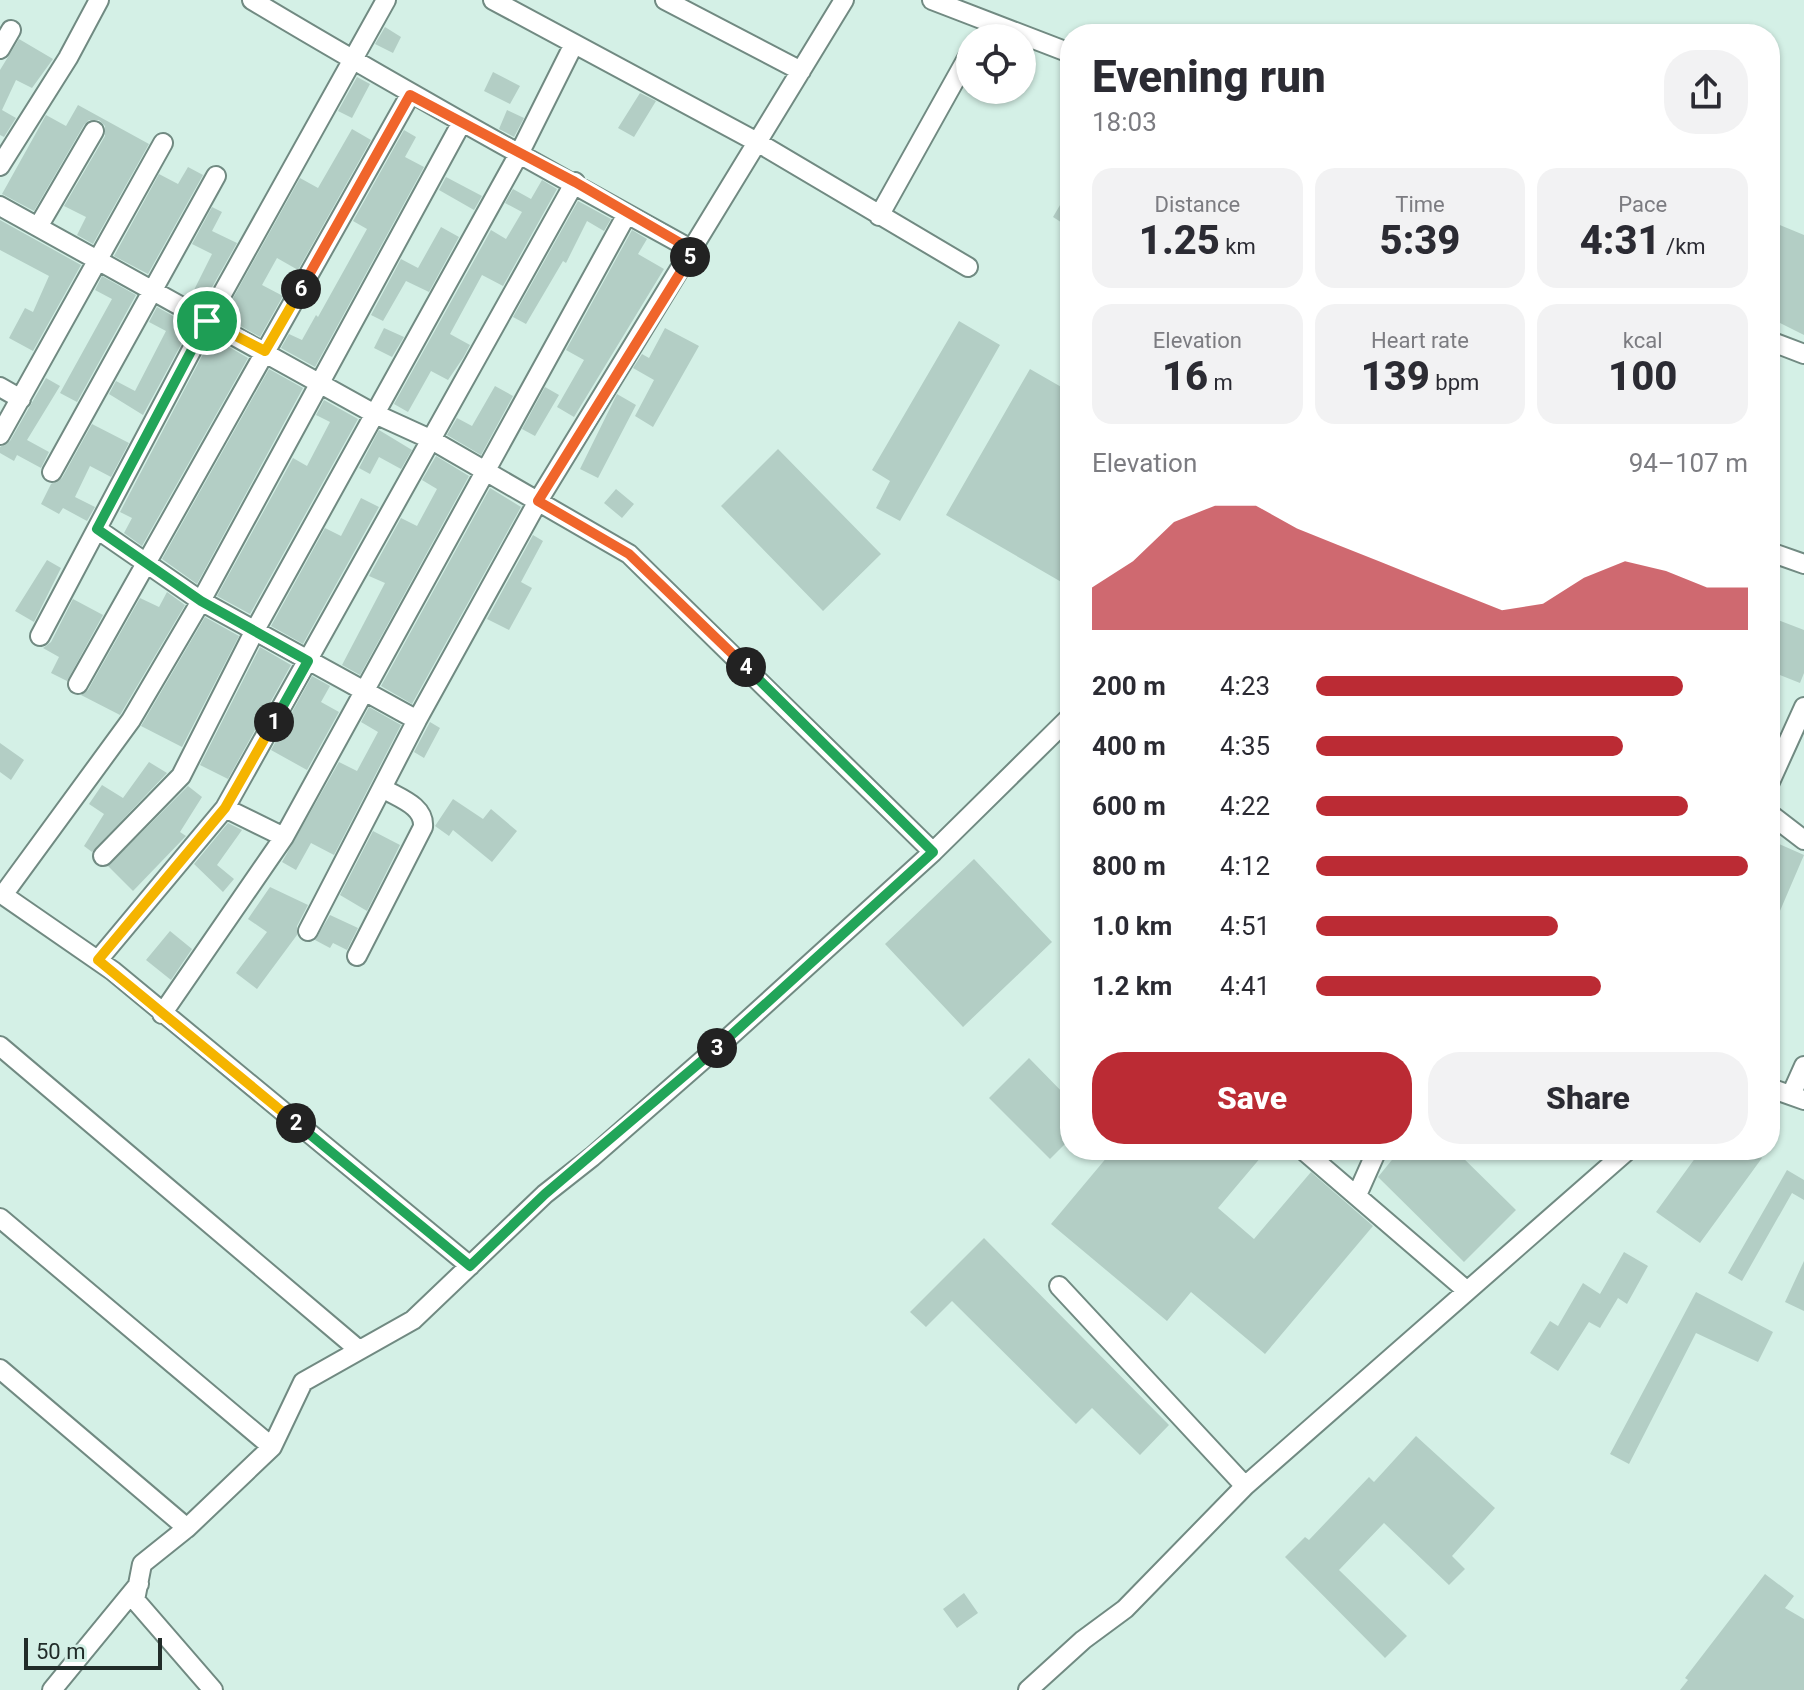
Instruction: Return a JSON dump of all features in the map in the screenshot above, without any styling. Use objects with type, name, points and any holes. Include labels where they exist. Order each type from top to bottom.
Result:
[{"type":"street","points":[[0,166],[99,0]]},
{"type":"street","points":[[252,0],[410,95],[575,182],[694,251]]},
{"type":"street","points":[[40,636],[207,321],[386,0]]},
{"type":"street","points":[[493,0],[757,142],[968,267]]},
{"type":"street","points":[[665,0],[801,71]]},
{"type":"street","points":[[308,931],[417,720],[538,501],[694,251],[844,0]]},
{"type":"street","points":[[932,0],[973,24]]},
{"type":"street","points":[[0,49],[11,30]]},
{"type":"street","points":[[103,856],[181,776],[255,630],[520,152],[574,44]]},
{"type":"street","points":[[1036,44],[1060,50]]},
{"type":"street","points":[[879,216],[956,78]]},
{"type":"street","points":[[78,684],[410,95]]},
{"type":"street","points":[[462,122],[201,601],[131,720],[1,894],[98,960],[470,1266]]},
{"type":"street","points":[[38,227],[94,131]]},
{"type":"street","points":[[0,435],[163,143]]},
{"type":"street","points":[[52,472],[154,293],[216,176]]},
{"type":"street","points":[[98,960],[225,808],[575,182]]},
{"type":"street","points":[[0,206],[373,413],[430,439],[601,536],[646,569],[933,852]]},
{"type":"street","points":[[162,1014],[284,837],[483,470],[627,214]]},
{"type":"street","points":[[1780,345],[1804,354]]},
{"type":"street","points":[[0,387],[21,399]]},
{"type":"street","points":[[97,529],[201,601],[417,720]]},
{"type":"street","points":[[1780,556],[1804,564]]},
{"type":"street","points":[[1780,760],[1804,707]]},
{"type":"street","points":[[213,1690],[135,1600],[142,1564],[187,1528],[272,1447],[303,1382],[413,1320],[545,1194],[694,1068],[933,852],[1060,727]]},
{"type":"street","points":[[357,956],[424,821],[417,809],[384,789]]},
{"type":"street","points":[[225,808],[284,837]]},
{"type":"street","points":[[1780,822],[1804,840]]},
{"type":"street","points":[[0,1046],[359,1350]]},
{"type":"street","points":[[1797,1097],[1804,1066]]},
{"type":"street","points":[[1315,1160],[1466,1290]]},
{"type":"street","points":[[1357,1195],[1373,1160]]},
{"type":"street","points":[[1028,1690],[1083,1640],[1125,1609],[1245,1486],[1616,1160]]},
{"type":"street","points":[[0,1218],[272,1447]]},
{"type":"street","points":[[1059,1286],[1245,1486]]},
{"type":"street","points":[[0,1369],[187,1528]]},
{"type":"street","points":[[52,1690],[140,1582]]},
{"type":"building","points":[[385,27],[401,37],[393,53],[375,44]]},
{"type":"building","points":[[19,39],[53,59],[32,88],[16,80],[2,110],[16,118],[4,137],[0,135],[0,70]]},
{"type":"building","points":[[493,72],[520,86],[510,104],[484,91]]},
{"type":"building","points":[[357,77],[370,84],[352,118],[338,111]]},
{"type":"building","points":[[640,93],[656,101],[634,137],[618,128]]},
{"type":"building","points":[[78,105],[149,144],[93,244],[77,235],[86,217],[64,206],[105,136],[105,126],[99,120],[89,120],[84,125],[34,211],[2,194],[46,115],[66,126]]},
{"type":"building","points":[[507,110],[524,118],[514,137],[499,129]]},
{"type":"building","points":[[352,129],[371,140],[298,270],[277,258],[262,285],[283,296],[260,337],[223,316],[300,178],[318,188]]},
{"type":"building","points":[[404,130],[416,137],[405,157],[424,167],[315,367],[281,348],[289,334],[302,340],[316,315],[318,317],[367,229],[353,221]]},
{"type":"building","points":[[188,167],[203,175],[148,274],[114,256],[159,174],[178,184]]},
{"type":"building","points":[[446,177],[482,196],[474,210],[439,190]]},
{"type":"building","points":[[542,180],[557,189],[503,286],[482,275],[450,334],[470,345],[463,358],[448,380],[431,371],[408,412],[394,404],[491,230],[506,239],[522,212],[505,203],[513,189],[531,199]]},
{"type":"building","points":[[578,201],[611,219],[604,231],[587,221],[566,263],[563,261],[526,324],[513,317]]},
{"type":"building","points":[[1060,205],[1060,222],[1053,217]]},
{"type":"building","points":[[212,207],[222,212],[212,231],[237,243],[202,305],[190,298],[212,254],[192,244]]},
{"type":"building","points":[[0,220],[81,265],[33,351],[9,338],[25,308],[33,312],[49,276],[0,250]]},
{"type":"building","points":[[1780,225],[1804,235],[1804,335],[1780,323]]},
{"type":"building","points":[[441,227],[459,237],[429,292],[406,281],[383,321],[371,315],[401,259],[418,268]]},
{"type":"building","points":[[632,230],[647,239],[638,254],[664,269],[574,417],[557,407],[584,360],[566,350]]},
{"type":"building","points":[[102,276],[136,295],[77,402],[60,393],[112,299],[95,290]]},
{"type":"building","points":[[157,307],[191,326],[143,415],[109,394],[116,381],[135,391],[166,331],[149,322]]},
{"type":"building","points":[[959,321],[1000,345],[900,521],[876,508],[890,481],[872,470]]},
{"type":"building","points":[[384,328],[404,337],[392,357],[374,348]]},
{"type":"building","points":[[665,328],[699,346],[653,427],[635,416],[654,380],[633,368],[642,354],[649,358]]},
{"type":"building","points":[[212,337],[248,358],[142,546],[124,533],[132,518],[120,512]]},
{"type":"building","points":[[269,369],[303,388],[197,584],[162,559]]},
{"type":"building","points":[[1030,369],[1060,386],[1060,581],[946,515]]},
{"type":"building","points":[[46,378],[60,386],[27,440],[49,452],[41,468],[17,455],[14,461],[0,453],[0,447],[10,441]]},
{"type":"building","points":[[495,386],[513,396],[481,455],[447,435],[457,418],[472,426]]},
{"type":"building","points":[[545,387],[559,395],[535,436],[522,429]]},
{"type":"building","points":[[617,394],[636,405],[598,478],[580,469]]},
{"type":"building","points":[[324,400],[358,419],[250,614],[217,596],[293,458],[307,466],[330,422],[316,415]]},
{"type":"building","points":[[92,424],[129,443],[111,477],[90,466],[75,497],[95,507],[87,521],[63,508],[59,514],[41,504],[51,484],[62,478]]},
{"type":"building","points":[[379,430],[412,450],[401,469],[379,457],[370,474],[359,468]]},
{"type":"building","points":[[778,449],[881,554],[823,611],[721,506]]},
{"type":"building","points":[[436,456],[469,476],[360,675],[342,665],[385,583],[369,576],[401,518],[417,526],[437,489],[422,480]]},
{"type":"building","points":[[490,488],[521,507],[412,704],[381,686]]},
{"type":"building","points":[[616,489],[634,504],[622,518],[604,503]]},
{"type":"building","points":[[361,498],[379,507],[303,644],[271,626],[325,528],[341,536]]},
{"type":"building","points":[[533,535],[543,541],[521,582],[532,588],[509,630],[487,619]]},
{"type":"building","points":[[47,560],[61,568],[34,622],[15,611]]},
{"type":"building","points":[[167,592],[185,605],[120,715],[81,695],[88,690],[140,598],[159,607]]},
{"type":"building","points":[[73,599],[103,615],[67,681],[51,673],[59,657],[43,648],[51,642]]},
{"type":"building","points":[[205,617],[239,636],[182,747],[141,726]]},
{"type":"building","points":[[1780,621],[1804,630],[1804,673],[1800,683],[1780,675]]},
{"type":"building","points":[[260,647],[291,665],[228,779],[200,765]]},
{"type":"building","points":[[312,676],[330,686],[321,702],[339,712],[307,770],[271,750]]},
{"type":"building","points":[[369,707],[401,725],[334,855],[311,843],[296,870],[282,862],[339,762],[357,771],[378,732],[361,722]]},
{"type":"building","points":[[430,722],[440,728],[424,758],[414,752]]},
{"type":"building","points":[[0,743],[24,760],[11,780],[0,772]]},
{"type":"building","points":[[149,762],[167,773],[92,852],[84,846],[104,814],[89,804],[102,785],[123,798]]},
{"type":"building","points":[[188,786],[202,797],[180,832],[186,836],[133,891],[108,866]]},
{"type":"building","points":[[453,799],[483,819],[491,809],[517,831],[492,862],[453,830],[449,836],[435,826]]},
{"type":"building","points":[[228,823],[242,830],[217,865],[234,879],[223,892],[194,864]]},
{"type":"building","points":[[373,831],[400,845],[367,911],[340,895]]},
{"type":"building","points":[[1780,844],[1804,855],[1780,911]]},
{"type":"building","points":[[974,859],[1052,942],[963,1027],[885,944]]},
{"type":"building","points":[[270,887],[308,905],[297,926],[297,935],[257,989],[236,973],[267,932],[248,919]]},
{"type":"building","points":[[330,915],[358,928],[347,950],[333,943],[330,948],[315,940]]},
{"type":"building","points":[[170,931],[192,949],[171,980],[146,960]]},
{"type":"building","points":[[1029,1058],[1060,1090],[1060,1149],[1050,1159],[989,1098]]},
{"type":"building","points":[[1105,1160],[1259,1160],[1218,1208],[1254,1239],[1311,1172],[1373,1226],[1265,1354],[1191,1292],[1167,1321],[1051,1224]]},
{"type":"building","points":[[1392,1160],[1465,1160],[1516,1210],[1464,1262],[1378,1177]]},
{"type":"building","points":[[1694,1160],[1761,1160],[1700,1243],[1656,1212]]},
{"type":"building","points":[[1787,1170],[1804,1180],[1804,1200],[1792,1193],[1742,1281],[1728,1273]]},
{"type":"building","points":[[984,1238],[1169,1425],[1140,1455],[1092,1408],[1076,1424],[952,1301],[926,1327],[910,1312]]},
{"type":"building","points":[[1624,1252],[1648,1266],[1627,1304],[1618,1298],[1600,1328],[1589,1322],[1558,1371],[1530,1353],[1550,1321],[1558,1326],[1583,1283],[1600,1294]]},
{"type":"building","points":[[1804,1261],[1804,1311],[1785,1302]]},
{"type":"building","points":[[1696,1292],[1773,1332],[1758,1362],[1696,1333],[1629,1464],[1610,1454]]},
{"type":"building","points":[[1416,1436],[1495,1508],[1452,1556],[1465,1569],[1449,1585],[1384,1523],[1339,1570],[1407,1636],[1385,1658],[1285,1557],[1305,1537],[1309,1540],[1369,1477],[1374,1482]]},
{"type":"building","points":[[1765,1574],[1794,1596],[1785,1608],[1804,1619],[1804,1690],[1680,1690],[1688,1680],[1685,1678]]},
{"type":"building","points":[[964,1593],[978,1613],[957,1628],[943,1609]]},
{"type":"route","points":[[410,95],[575,182],[694,251],[538,501],[601,536],[646,569],[933,852],[660,1098],[545,1194],[470,1266],[98,960],[225,808],[308,661],[201,601],[97,529],[207,321],[265,351],[410,95]]}]
